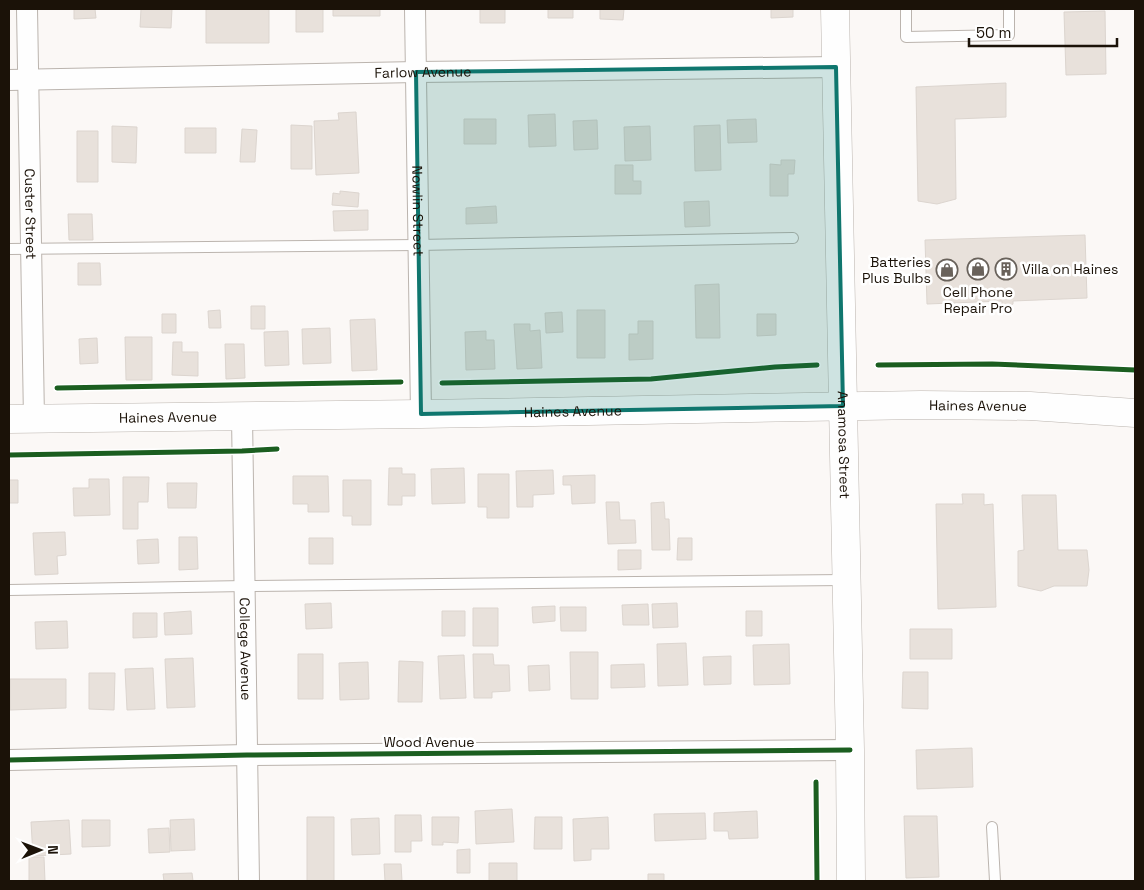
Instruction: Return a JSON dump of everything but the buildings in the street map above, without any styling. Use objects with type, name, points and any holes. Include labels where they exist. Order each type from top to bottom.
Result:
[{"type":"main road","name":"Anamosa Street","points":[[835,9],[847,580],[851,881]]},
{"type":"main road","name":"Haines Avenue","points":[[21,419],[978,404],[1135,413]]},
{"type":"street","name":"Custer Street","points":[[21,419],[31,249],[18,80],[27,9]]},
{"type":"street","name":"Nowlin Street","points":[[415,9],[421,414]]},
{"type":"street","name":"Farlow Avenue","points":[[18,80],[416,72],[836,67]]},
{"type":"street","name":"College Avenue","points":[[242,416],[249,881]]},
{"type":"street","name":"Wood Avenue","points":[[9,760],[247,755],[850,750]]},
{"type":"lane","points":[[906,9],[906,37],[1009,35],[1009,9]]},
{"type":"lane","points":[[9,249],[418,245],[793,238]]},
{"type":"lane","points":[[9,590],[847,580]]},
{"type":"lane","points":[[992,826],[995,881]]},
{"type":"highlighted area","points":[[836,67],[843,406],[421,414],[416,72]]},
{"type":"cycle path","points":[[878,365],[992,364],[1135,370]]},
{"type":"cycle path","points":[[442,383],[651,379],[775,367],[817,365]]},
{"type":"cycle path","points":[[57,388],[401,382]]},
{"type":"cycle path","points":[[9,455],[277,449]]},
{"type":"cycle path","points":[[9,760],[247,755],[850,750]]},
{"type":"cycle path","points":[[816,782],[817,881]]},
{"type":"place","name":"Cell Phone Repair Pro","points":[[978,269]]},
{"type":"place","name":"Villa on Haines","points":[[1006,269]]},
{"type":"place","name":"Batteries Plus Bulbs","points":[[947,270]]}]
